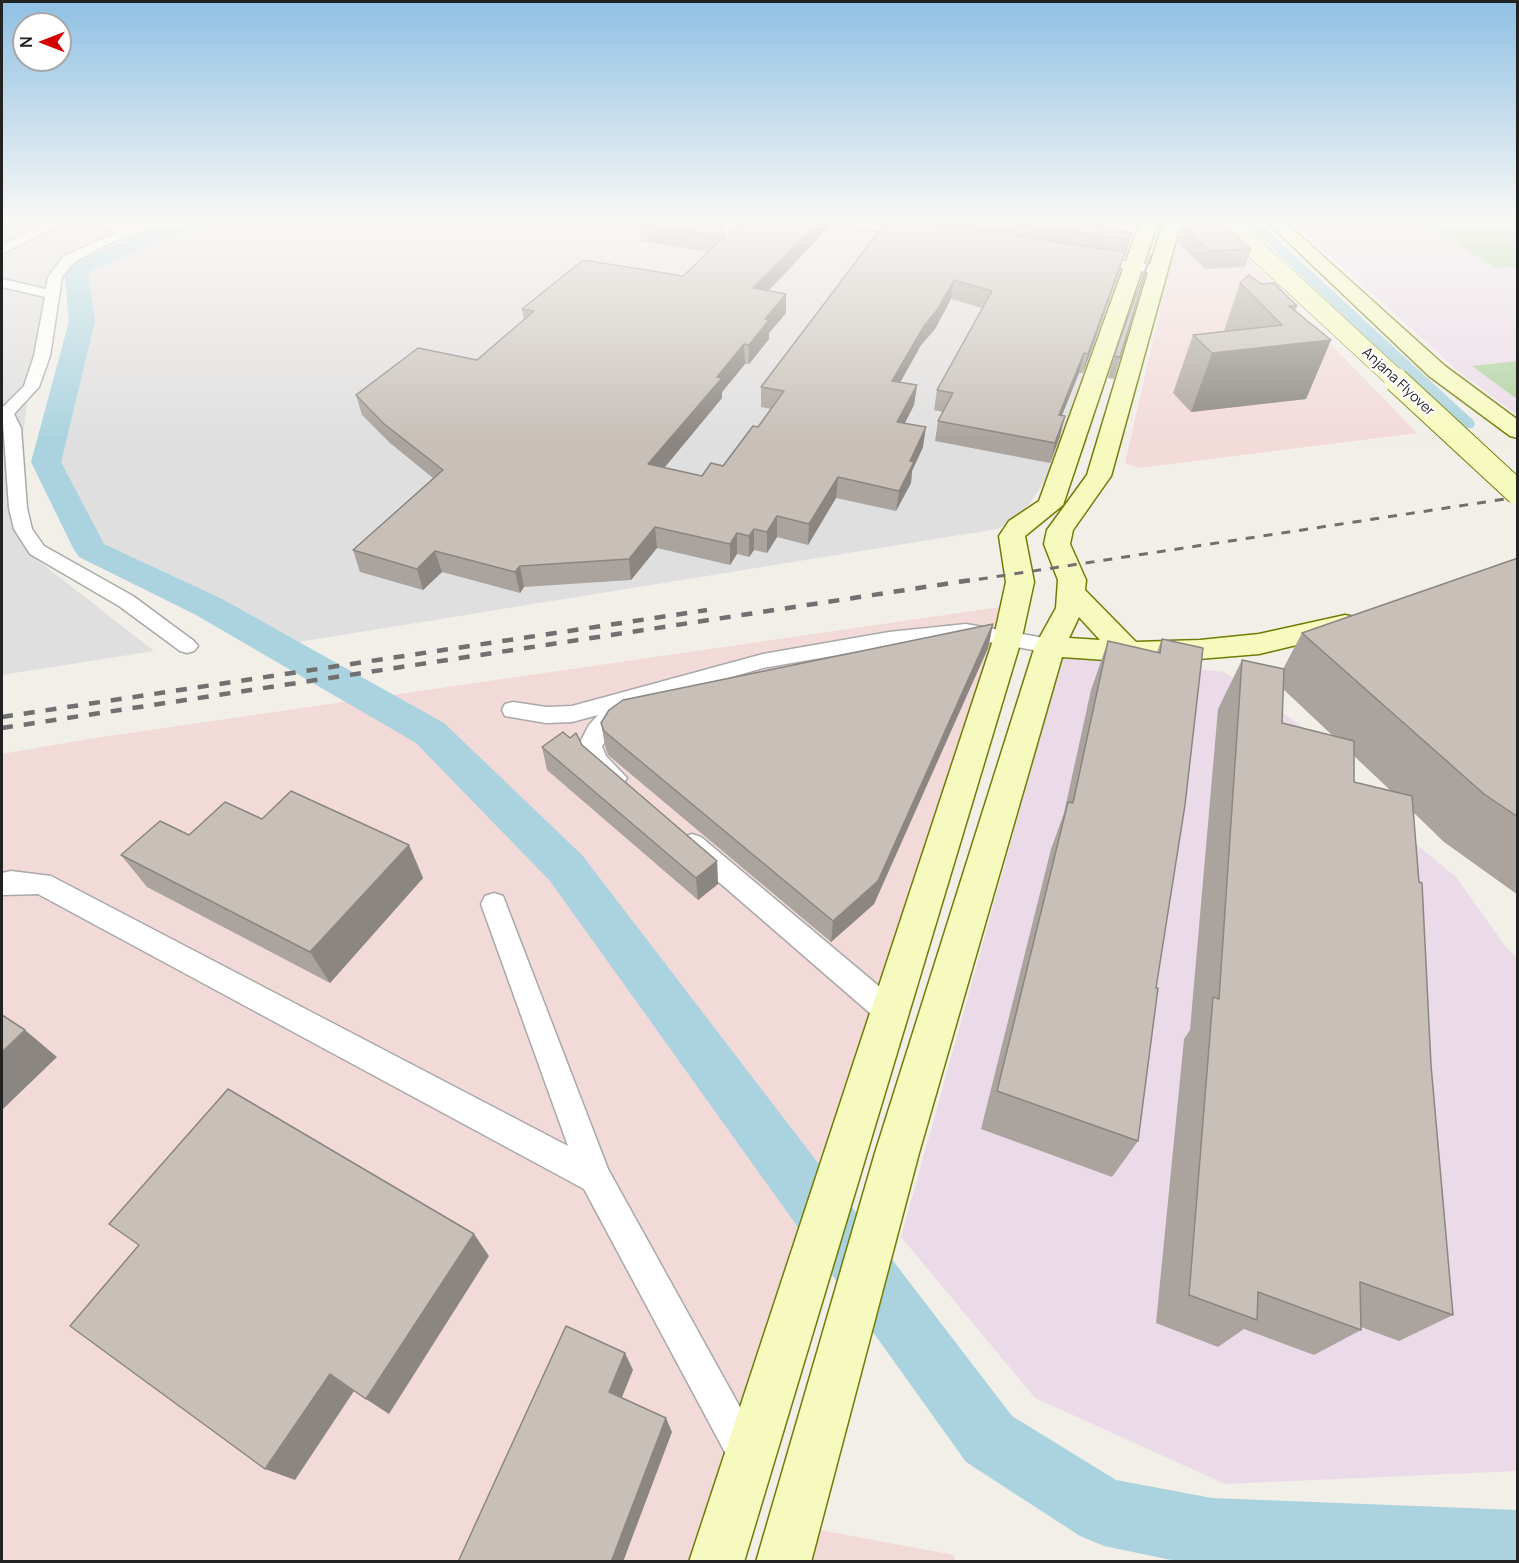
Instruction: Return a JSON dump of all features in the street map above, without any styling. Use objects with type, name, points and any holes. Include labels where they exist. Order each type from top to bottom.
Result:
[{"type":"main road","points":[[716,1562],[1008,637],[1020,582],[1012,536],[1018,525],[1050,505],[1137,295]]},
{"type":"main road","points":[[783,1562],[897,1153],[1050,646],[1070,608],[1072,580],[1057,544],[1060,530],[1099,476],[1142,295]]},
{"type":"main road","name":"Anjana Flyover","points":[[1305,295],[1518,493]]},
{"type":"main road","points":[[1354,295],[1437,371],[1518,431]]},
{"type":"main road","points":[[1072,594],[1128,652]]},
{"type":"main road","points":[[1050,646],[1128,652],[1190,651],[1259,644],[1368,619]]},
{"type":"street","points":[[2,414],[13,408],[31,387],[42,356],[51,295]]},
{"type":"street","points":[[2,414],[8,417],[13,428],[18,508],[21,521],[37,550],[126,601],[187,646]]},
{"type":"street","points":[[2,524],[21,521]]},
{"type":"street","points":[[513,710],[546,715],[572,714],[763,661],[889,639],[966,632],[1008,637],[1050,646]]},
{"type":"street","points":[[611,705],[609,719],[597,731],[590,746],[596,761],[631,792]]},
{"type":"street","points":[[676,830],[889,1012]]},
{"type":"street","points":[[2,884],[11,882],[42,884],[595,1178]]},
{"type":"street","points":[[494,904],[595,1178],[753,1442]]},
{"type":"shaded area","points":[[2,295],[46,295],[34,356],[13,508],[31,555],[154,651],[2,675]]},
{"type":"shaded area","points":[[87,295],[1120,295],[1051,472],[1021,516],[997,529],[280,645],[97,545],[56,461],[91,320]]},
{"type":"shaded area","points":[[1163,295],[1283,295],[1417,433],[1139,468],[1125,463]]},
{"type":"shaded area","points":[[1373,295],[1517,295],[1517,415],[1458,371]]},
{"type":"shaded area","points":[[1007,606],[691,1561],[2,1562],[2,754],[88,739]]},
{"type":"shaded area","points":[[1063,655],[1224,672],[1323,741],[1370,806],[1456,877],[1505,946],[1517,958],[1517,1471],[1225,1484],[1035,1398],[901,1237]]},
{"type":"shaded area","points":[[804,1527],[954,1555],[955,1561],[795,1562]]},
{"type":"green space","points":[[1517,361],[1517,399],[1472,366]]},
{"type":"building","points":[[540,295],[785,295],[765,319],[769,320],[749,345],[744,344],[717,377],[722,378],[648,464],[702,476],[711,463],[723,466],[753,426],[758,427],[784,391],[761,387],[831,295],[946,295],[924,326],[892,381],[917,385],[897,422],[926,427],[910,461],[914,462],[899,491],[838,477],[809,524],[777,516],[767,532],[754,529],[749,536],[737,533],[730,544],[655,527],[629,559],[520,566],[515,572],[435,551],[417,569],[353,550],[443,470],[383,423],[356,395],[418,348],[477,360],[534,311],[522,309]]},
{"type":"building","points":[[990,295],[1109,295],[1088,354],[1084,353],[1059,415],[1065,416],[1055,443],[938,421],[953,393],[937,390]]},
{"type":"building","points":[[1136,295],[1139,295],[1120,357],[1114,356]]},
{"type":"building","points":[[1252,295],[1286,295],[1297,306],[1289,306],[1331,340],[1212,353],[1193,335],[1282,325]]},
{"type":"building","points":[[1518,558],[1518,817],[1484,794],[1302,633]]},
{"type":"building","points":[[993,624],[878,881],[833,921],[604,731],[601,723],[609,710],[623,700]]},
{"type":"building","points":[[1162,639],[1203,648],[1185,805],[1156,988],[1158,988],[1138,1141],[997,1091],[1068,802],[1073,803],[1108,641],[1160,653]]},
{"type":"building","points":[[1242,660],[1284,669],[1282,723],[1354,741],[1354,782],[1412,796],[1419,882],[1422,883],[1431,1065],[1453,1315],[1360,1282],[1361,1330],[1258,1292],[1257,1320],[1189,1295],[1213,997],[1219,999]]},
{"type":"building","points":[[563,732],[570,738],[576,733],[582,745],[717,861],[696,878],[542,747]]},
{"type":"building","points":[[291,791],[409,845],[310,952],[121,855],[160,821],[189,835],[225,802],[262,819]]},
{"type":"building","points":[[2,1015],[25,1030],[2,1052]]},
{"type":"building","points":[[228,1089],[474,1234],[366,1399],[330,1374],[265,1469],[70,1326],[139,1245],[109,1224]]},
{"type":"building","points":[[566,1326],[625,1353],[609,1392],[666,1418],[611,1562],[458,1562]]},
{"type":"waterway","points":[[79,295],[82,321],[46,462],[91,550],[209,607],[430,733],[566,868],[989,1439],[1104,1512],[1212,1533],[1518,1545]]},
{"type":"waterway","points":[[1329,295],[1467,424]]},
{"type":"railway","points":[[961,582],[1518,497]]},
{"type":"railway","points":[[2,728],[971,580]]},
{"type":"railway","points":[[2,717],[707,610]]}]
